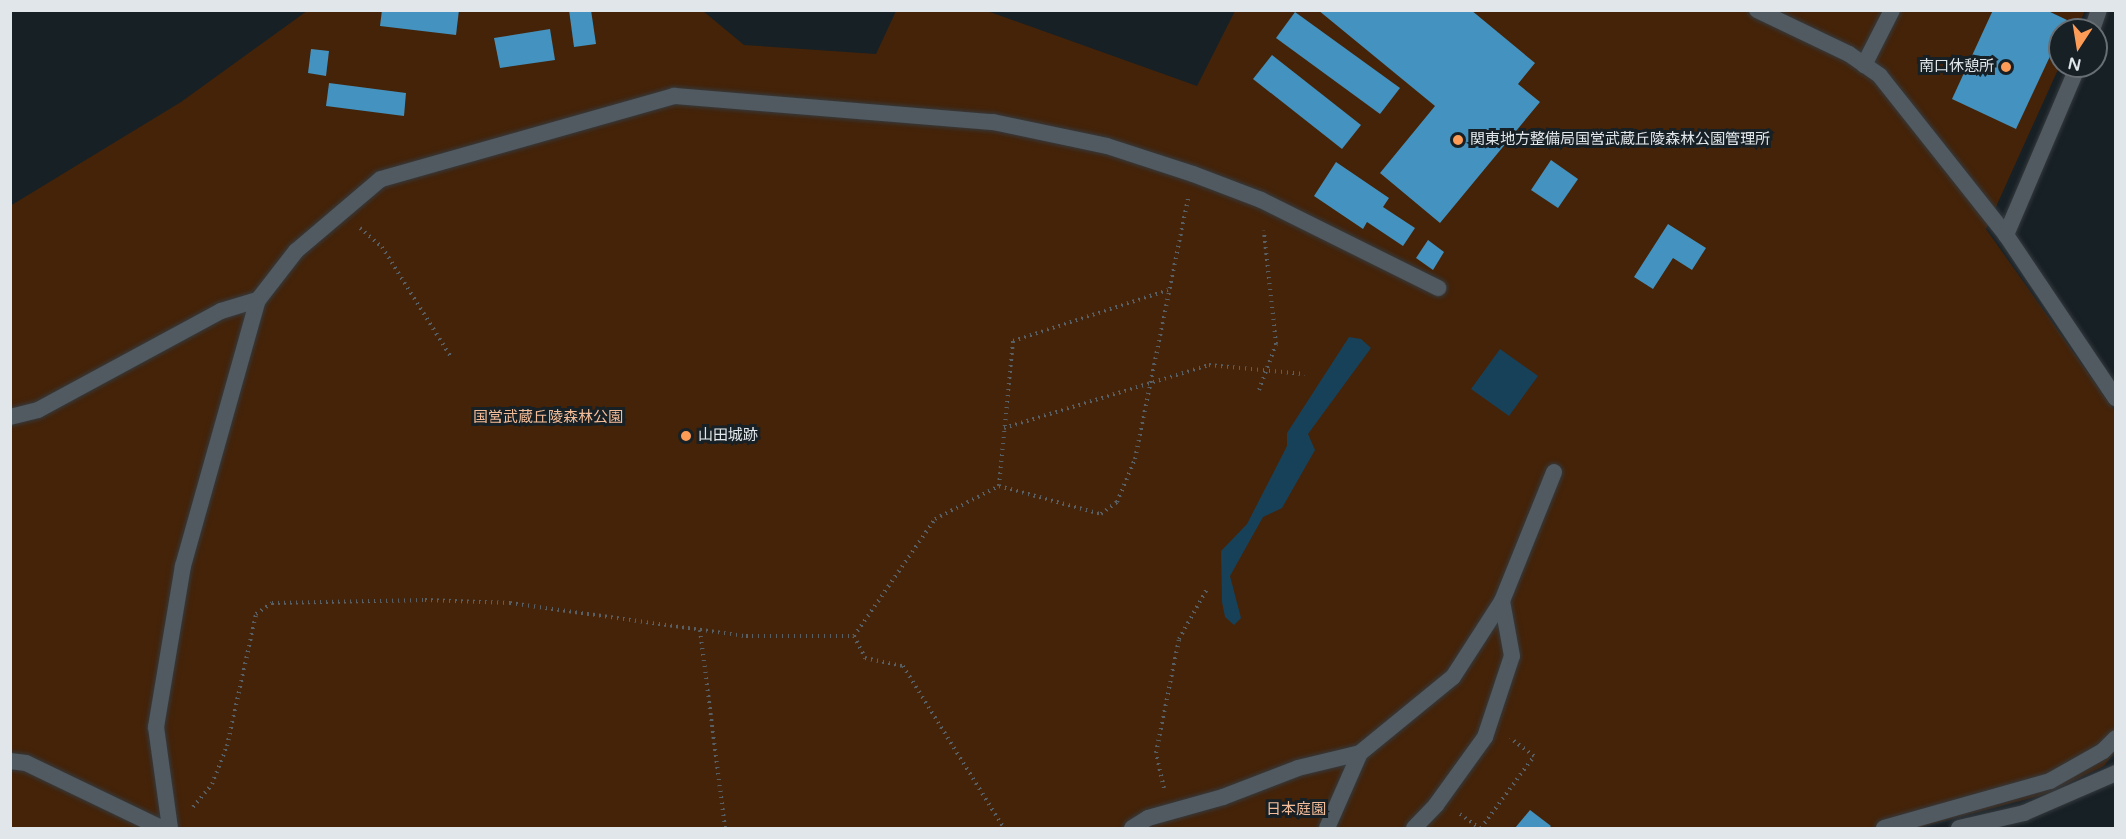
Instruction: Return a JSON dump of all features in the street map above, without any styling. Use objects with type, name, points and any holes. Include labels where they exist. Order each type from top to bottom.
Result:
[{"type":"street","points":[[1757,10],[1864,65],[1880,76],[2006,235],[2115,399]]},
{"type":"street","points":[[1864,65],[1892,10]]},
{"type":"street","points":[[2006,235],[2073,78]]},
{"type":"street","points":[[170,828],[156,727],[181,578],[258,300],[296,251],[381,179],[675,96],[993,122],[1107,146],[1193,174],[1260,200],[1438,288]]},
{"type":"street","points":[[10,417],[38,410],[221,311],[258,300]]},
{"type":"street","points":[[1132,828],[1170,812],[1223,797],[1298,768],[1360,753],[1453,677],[1502,601],[1554,472]]},
{"type":"street","points":[[1414,828],[1436,806],[1485,737],[1512,656],[1502,601]]},
{"type":"street","points":[[1884,828],[2050,781],[2103,751],[2115,738]]},
{"type":"street","points":[[1327,828],[1360,753]]},
{"type":"street","points":[[10,760],[26,764],[161,828]]},
{"type":"street","points":[[1959,828],[2024,813],[2115,773]]},
{"type":"path","points":[[854,636],[935,519],[999,486],[1101,514],[1117,502],[1135,459],[1193,174]]},
{"type":"path","points":[[1258,390],[1276,344],[1260,200]]},
{"type":"path","points":[[342,213],[382,247],[451,357]]},
{"type":"path","points":[[999,486],[1014,341],[1168,290]]},
{"type":"path","points":[[1004,428],[1209,364],[1305,374]]},
{"type":"path","points":[[1170,812],[1156,753],[1179,639],[1207,589]]},
{"type":"path","points":[[190,811],[212,784],[227,746],[256,615],[272,603],[424,600],[510,603],[746,636],[854,636]]},
{"type":"path","points":[[700,630],[725,828]]},
{"type":"path","points":[[854,636],[865,658],[903,666],[1004,828]]},
{"type":"path","points":[[1481,828],[1534,756],[1490,723]]},
{"type":"green space","name":"国営武蔵丘陵森林公園","points":[[307,11],[703,11],[744,45],[876,54],[896,11],[987,11],[1197,86],[1235,11],[2085,11],[2082,18],[2048,18],[2048,78],[2054,78],[1986,229],[2115,411],[2115,752],[2104,766],[2046,794],[1917,828],[11,828],[10,206],[181,102]]},
{"type":"water","points":[[1349,337],[1361,339],[1371,348],[1308,434],[1315,450],[1282,508],[1263,517],[1230,576],[1241,618],[1234,625],[1225,617],[1222,602],[1221,551],[1247,524],[1287,446],[1287,433]]},
{"type":"water","points":[[1500,349],[1538,376],[1509,416],[1471,389]]},
{"type":"building","points":[[382,10],[459,10],[456,35],[380,26]]},
{"type":"building","points":[[569,10],[591,10],[596,44],[574,47]]},
{"type":"building","name":"関東地方整備局国営武蔵丘陵森林公園管理所","points":[[1318,10],[1471,10],[1535,63],[1518,84],[1540,102],[1440,223],[1380,173],[1435,106]]},
{"type":"building","name":"南口休憩所","points":[[1993,10],[2046,10],[2063,18],[2048,18],[2048,61],[2016,129],[1952,99]]},
{"type":"building","points":[[1295,12],[1400,88],[1380,114],[1276,38]]},
{"type":"building","points":[[550,29],[555,60],[500,68],[494,38]]},
{"type":"building","points":[[311,49],[329,51],[326,76],[308,73]]},
{"type":"building","points":[[1272,55],[1361,125],[1342,149],[1253,79]]},
{"type":"building","points":[[329,83],[406,93],[404,116],[326,106]]},
{"type":"building","points":[[1551,160],[1578,179],[1558,208],[1531,190]]},
{"type":"building","points":[[1336,162],[1389,198],[1383,207],[1415,228],[1403,246],[1367,222],[1363,229],[1314,196]]},
{"type":"building","points":[[1668,224],[1706,248],[1692,270],[1673,258],[1653,289],[1634,277]]},
{"type":"building","points":[[1428,240],[1444,252],[1433,270],[1416,258]]},
{"type":"building","points":[[1530,810],[1551,826],[1549,828],[1515,828]]},
{"type":"place","name":"南口休憩所","points":[[2006,67]]},
{"type":"place","name":"関東地方整備局国営武蔵丘陵森林公園管理所","points":[[1458,140]]},
{"type":"place","name":"山田城跡","points":[[686,436]]},
{"type":"park label","name":"日本庭園","points":[[1296,810]]}]
